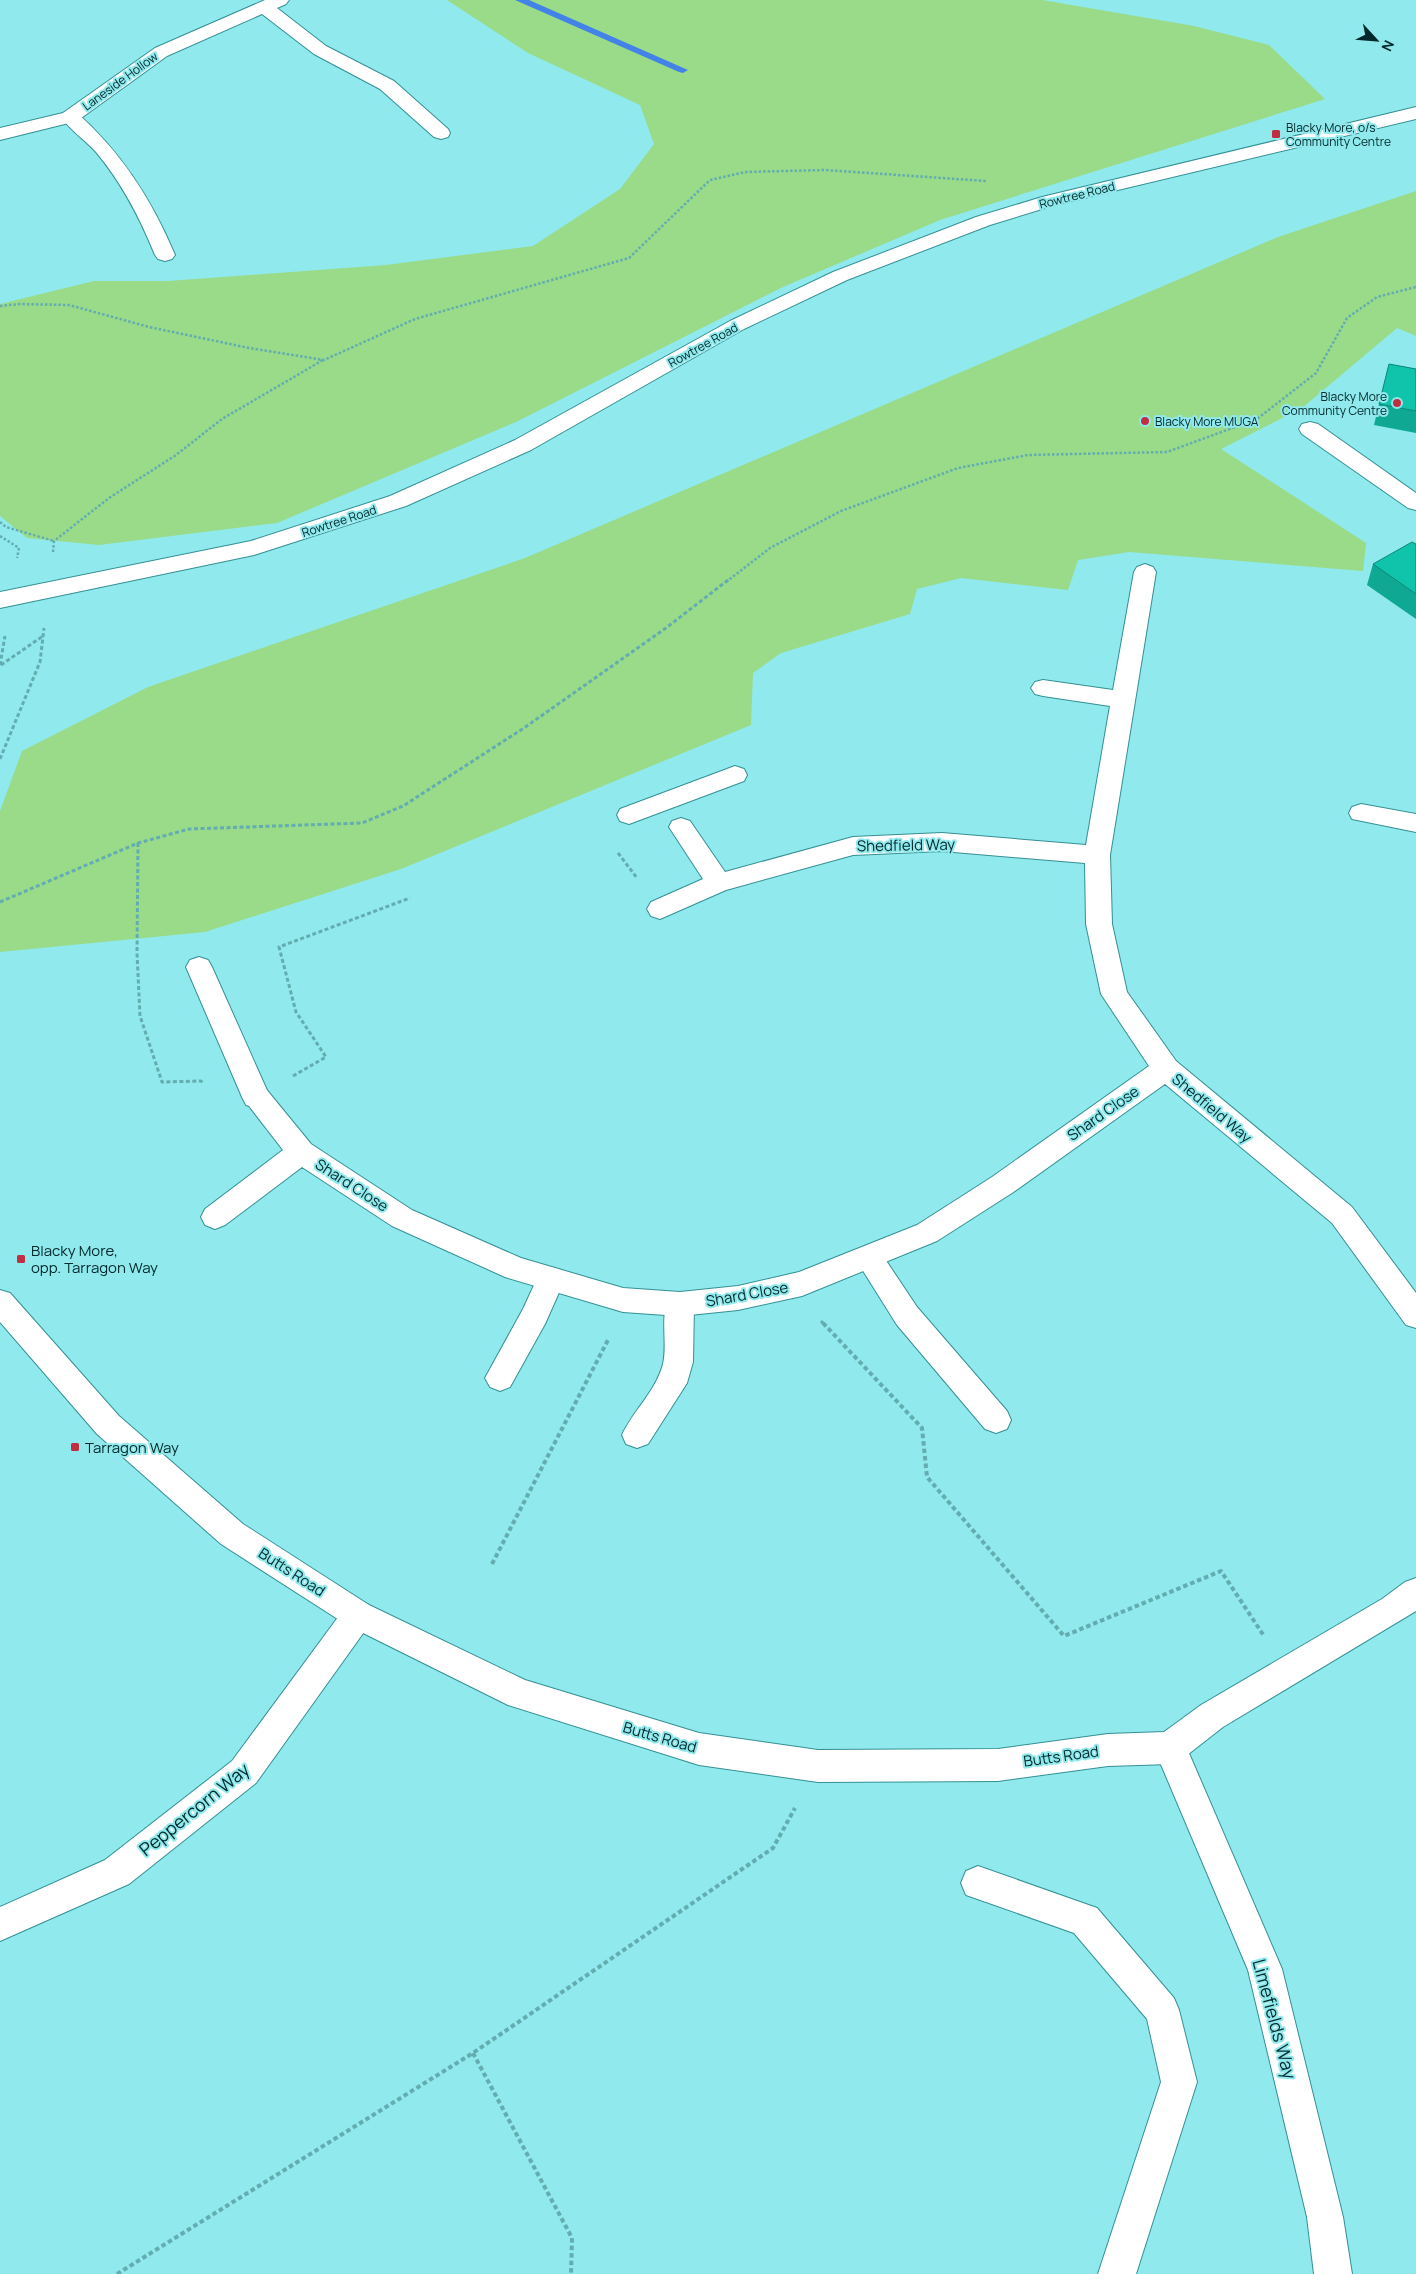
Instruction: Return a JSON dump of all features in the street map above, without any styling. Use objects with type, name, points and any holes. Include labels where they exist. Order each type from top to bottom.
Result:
[{"type":"street","name":"Laneside Hollow","points":[[0,134],[70,117],[161,52],[272,3],[320,50],[387,85],[441,133]]},
{"type":"street","name":"Rowtree Road","points":[[0,600],[254,548],[398,501],[523,446],[738,325],[840,276],[982,221],[1049,201],[1416,113]]},
{"type":"street","points":[[70,117],[98,140],[125,174],[166,255]]},
{"type":"street","points":[[1310,429],[1416,503]]},
{"type":"street","name":"Shedfield Way","points":[[1145,572],[1097,855],[1099,924],[1114,994],[1166,1069],[1342,1215],[1416,1316]]},
{"type":"street","points":[[1043,688],[1124,700]]},
{"type":"street","points":[[629,815],[735,775]]},
{"type":"street","points":[[663,801],[719,883]]},
{"type":"street","points":[[1362,813],[1416,823]]},
{"type":"street","name":"Shedfield Way","points":[[660,908],[719,883],[853,846],[942,842],[1097,855]]},
{"type":"street","name":"Shard Close","points":[[199,967],[256,1097],[301,1152],[402,1218],[515,1268],[623,1300],[680,1304],[738,1298],[802,1284],[869,1258],[927,1233],[1002,1185],[1166,1069]]},
{"type":"street","name":"Shard Close","points":[[215,1217],[301,1152]]},
{"type":"street","points":[[869,1258],[907,1316],[996,1420]]},
{"type":"street","points":[[500,1378],[535,1315],[551,1278]]},
{"type":"street","name":"Butts Road","points":[[0,1302],[108,1425],[224,1528],[358,1615],[519,1694],[699,1749],[818,1766],[998,1765],[1108,1750],[1170,1748]]},
{"type":"street","points":[[638,1435],[672,1383],[678,1362],[680,1304]]},
{"type":"street","points":[[1170,1748],[1212,1716],[1393,1609],[1416,1592]]},
{"type":"street","name":"Peppercorn Way","points":[[0,1924],[117,1872],[244,1772],[358,1615]]},
{"type":"street","name":"Limefields Way","points":[[1170,1748],[1265,1969],[1325,2217],[1332,2274]]},
{"type":"street","points":[[978,1883],[1085,1920],[1162,2010],[1178,2082],[1149,2180],[1117,2274]]},
{"type":"path","points":[[0,759],[40,662],[54,541],[108,498],[176,455],[222,419],[324,360],[415,319],[629,258],[710,180],[736,174],[825,170],[949,177],[1025,186],[1049,201]]},
{"type":"path","points":[[0,902],[138,843],[189,829],[362,822],[403,806],[524,728],[666,628],[770,548],[841,511],[958,468],[1028,454],[1167,452],[1257,419],[1316,373],[1346,318],[1377,296],[1416,288]]},
{"type":"path","points":[[0,306],[20,304],[69,305],[150,327],[249,348],[324,360]]},
{"type":"path","points":[[0,522],[6,527],[54,541]]},
{"type":"path","points":[[0,665],[43,636]]},
{"type":"path","points":[[138,843],[137,952],[140,1016],[162,1082],[200,1081],[225,1106],[256,1097],[326,1057],[296,1012],[279,947],[410,898]]},
{"type":"path","points":[[616,850],[660,908]]},
{"type":"path","points":[[802,1284],[815,1315],[922,1428],[927,1477],[1064,1636],[1221,1571],[1287,1672]]},
{"type":"path","points":[[492,1564],[616,1326],[623,1300]]},
{"type":"path","points":[[117,2274],[473,2053],[773,1848],[818,1766]]},
{"type":"path","points":[[473,2053],[572,2238],[571,2274]]},
{"type":"green space","points":[[447,0],[1042,0],[1194,26],[1269,45],[1325,99],[940,220],[783,287],[518,421],[277,523],[99,545],[27,538],[0,516],[0,304],[94,281],[168,281],[386,265],[533,246],[620,189],[654,144],[640,105],[528,53]]},
{"type":"green space","points":[[1416,191],[1416,336],[1397,328],[1302,408],[1221,449],[1366,543],[1363,571],[1129,552],[1078,560],[1068,590],[961,578],[917,589],[910,614],[781,653],[753,673],[751,725],[401,869],[205,932],[0,952],[0,811],[22,751],[148,687],[525,558],[1278,237]]},
{"type":"building","points":[[1389,364],[1416,369],[1416,411],[1379,404]]},
{"type":"building","points":[[1412,542],[1416,544],[1416,594],[1373,564]]},
{"type":"waterway","points":[[520,0],[683,70]]},
{"type":"place","name":"Blacky More, o/s Community Centre","points":[[1276,134]]},
{"type":"place","name":"Blacky More Community Centre","points":[[1397,403]]},
{"type":"place","name":"Blacky More MUGA","points":[[1145,421]]},
{"type":"place","name":"Blacky More, opp. Tarragon Way","points":[[21,1259]]},
{"type":"place","name":"Tarragon Way","points":[[75,1447]]}]
